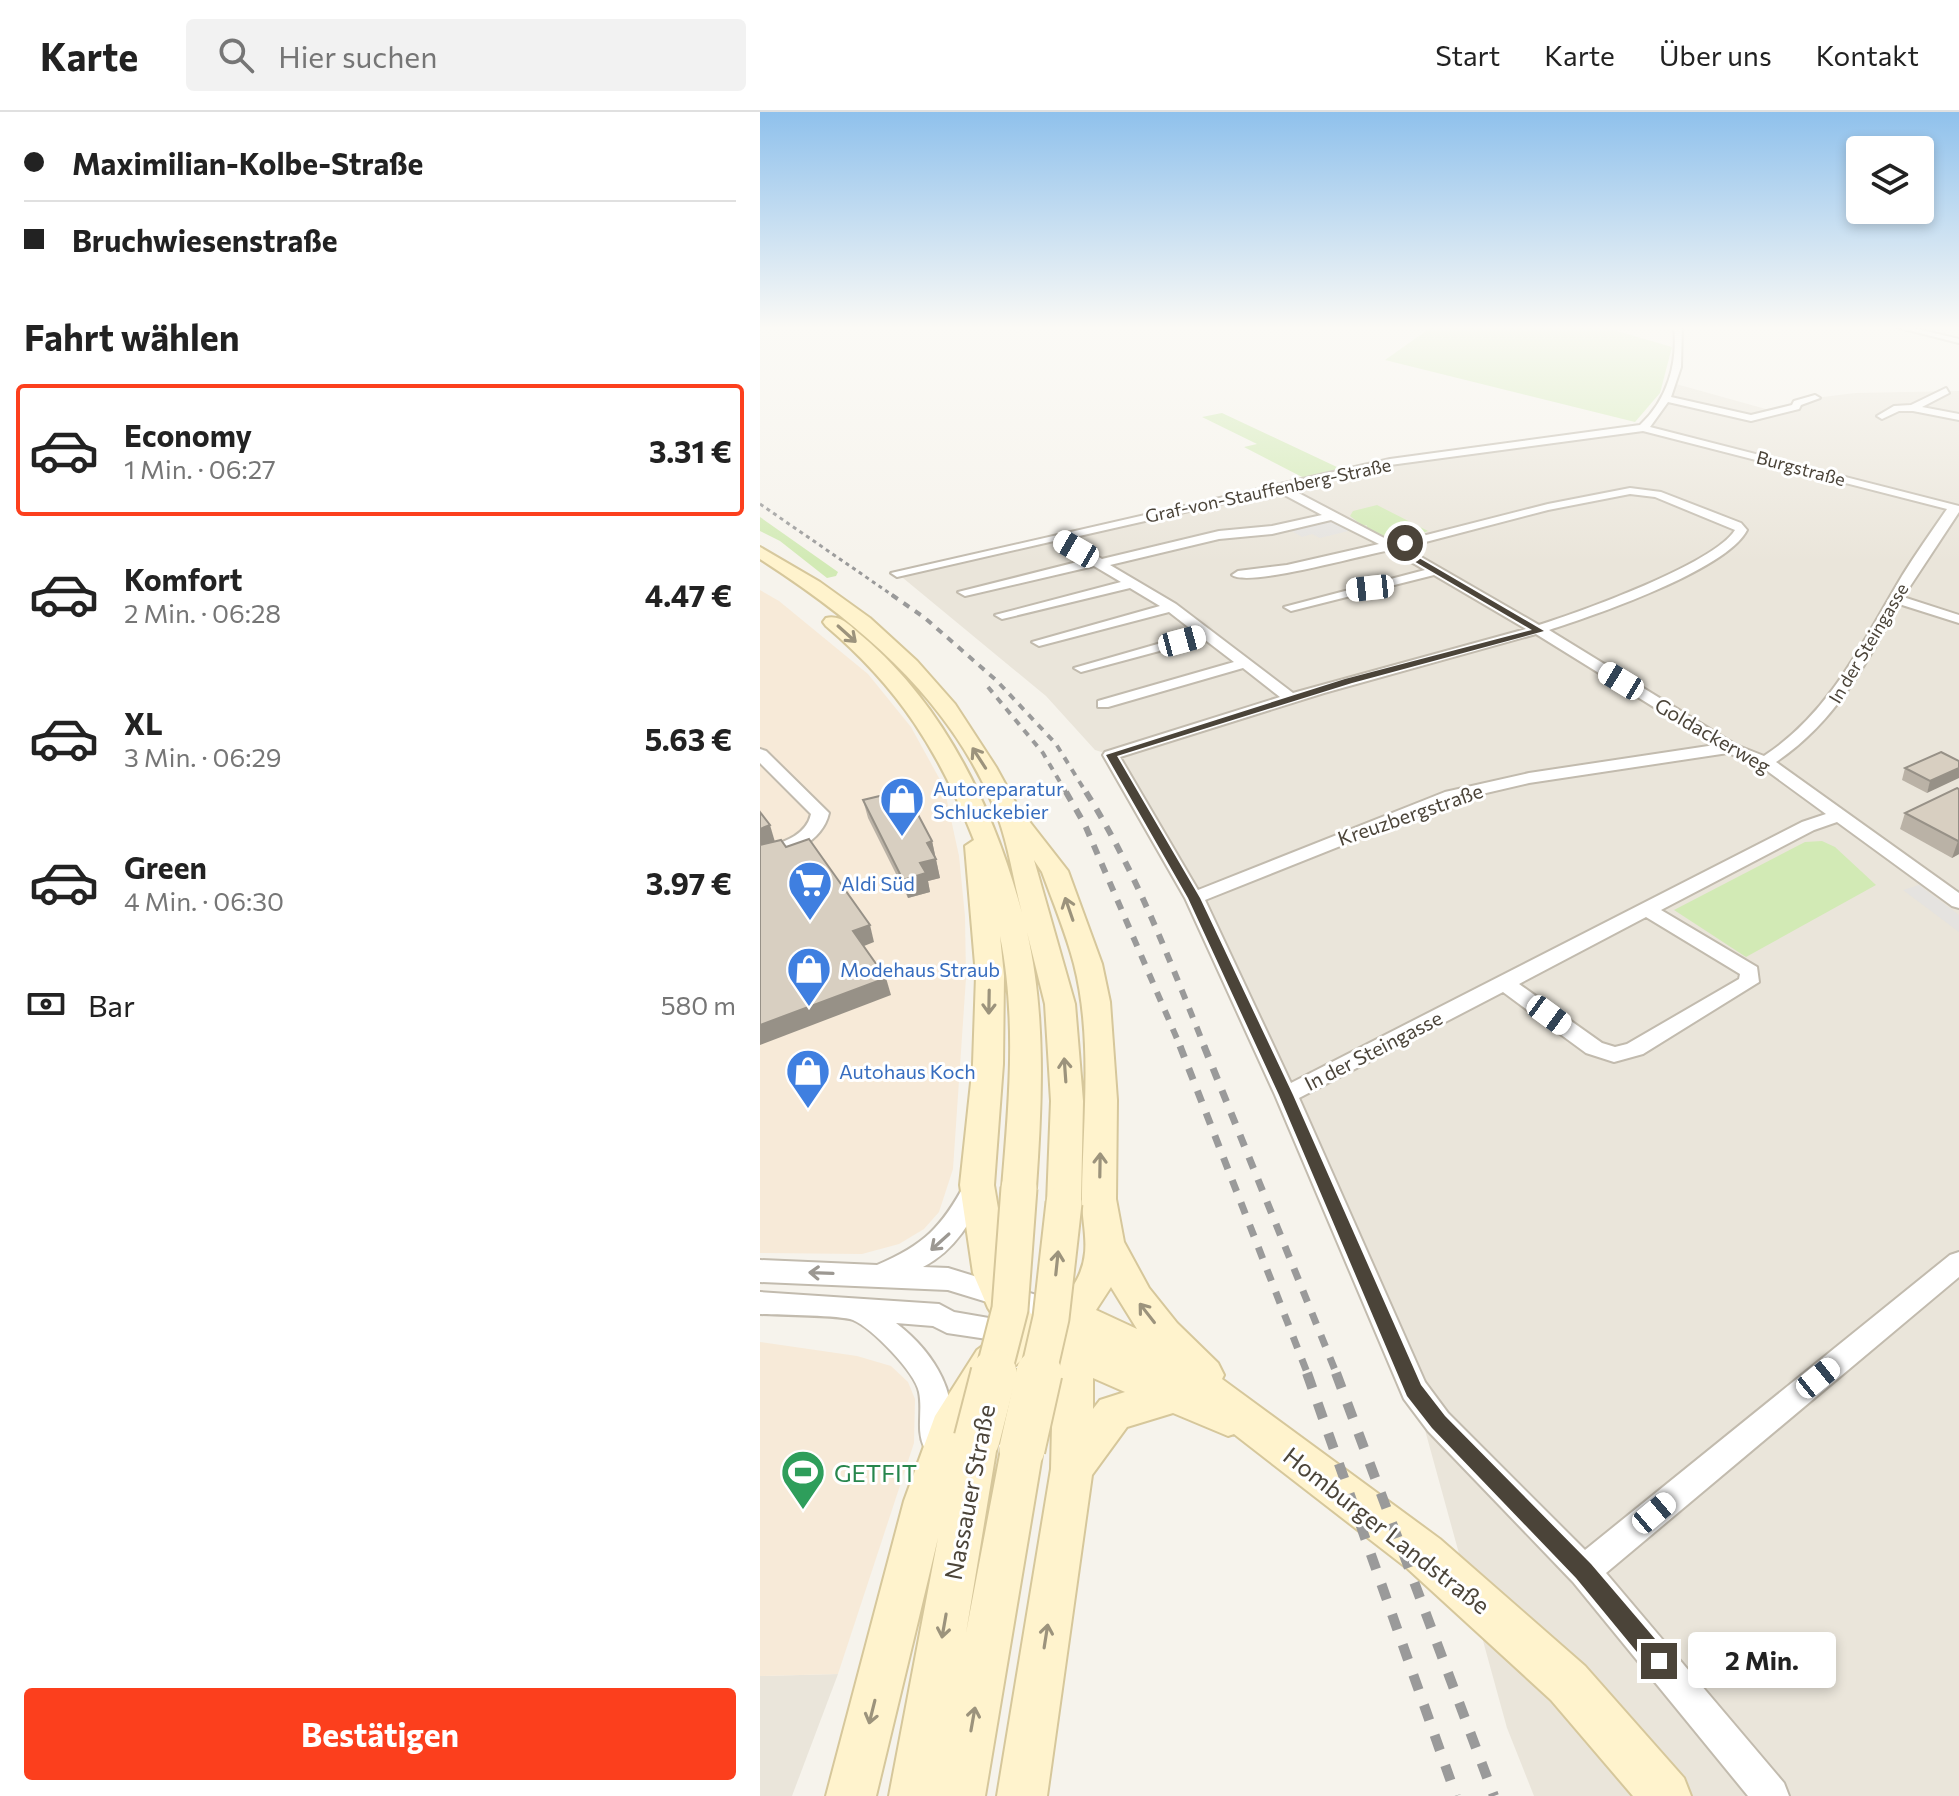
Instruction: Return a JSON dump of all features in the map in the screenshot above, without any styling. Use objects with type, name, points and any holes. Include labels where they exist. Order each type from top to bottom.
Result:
[{"type":"main road","points":[[760,552],[851,613],[910,665],[947,709],[985,767],[1007,809],[1055,871],[1088,964],[1096,1016],[1101,1100],[1099,1199],[1106,1242],[1136,1299],[1163,1334],[1259,1429]]},
{"type":"main road","points":[[760,574],[795,594],[842,629],[887,672],[931,730],[960,776],[977,813],[990,976],[988,1064],[977,1185],[991,1273],[1001,1297],[1026,1334],[1259,1429]]},
{"type":"main road","name":"Nassauer Straße","points":[[960,1796],[1022,1449],[1051,1318],[1064,1203],[1067,1101],[1060,1004],[1007,809]]},
{"type":"main road","name":"Nassauer Straße","points":[[914,1796],[977,1439],[1010,1309],[1027,1079],[1021,971],[1002,883],[977,813]]},
{"type":"main road","points":[[851,1796],[925,1501],[955,1416],[991,1362],[1026,1334],[1067,1315],[1091,1291],[1106,1242]]},
{"type":"main road","points":[[1022,1796],[1072,1469],[1073,1380],[1078,1353],[1067,1315]]},
{"type":"main road","name":"Homburger Landstraße","points":[[1067,1315],[1100,1327],[1200,1385],[1424,1554],[1568,1683],[1666,1796]]},
{"type":"main road","points":[[1072,1469],[1114,1413],[1172,1396]]},
{"type":"street","points":[[1643,428],[1659,405]]},
{"type":"street","points":[[1693,405],[1751,418],[1797,405]]},
{"type":"street","points":[[1913,408],[1920,405]]},
{"type":"street","points":[[1882,416],[1897,408],[1913,408],[1959,417]]},
{"type":"street","name":"Graf-von-Stauffenberg-Straße","points":[[897,573],[1390,462],[1643,428]]},
{"type":"street","name":"Burgstraße","points":[[1643,428],[1951,507]]},
{"type":"street","name":"Goldackerweg","points":[[1280,488],[1384,543],[1402,546],[1403,552],[1540,631],[1730,748],[1765,762],[1959,902]]},
{"type":"street","points":[[1238,575],[1266,572],[1374,548],[1402,546],[1532,510],[1630,491],[1657,494],[1737,525],[1741,530],[1730,542],[1672,577],[1622,601],[1540,631],[1291,698],[1111,755],[1194,898],[1286,1095],[1414,1390],[1438,1422],[1584,1571],[1771,1796]]},
{"type":"street","points":[[1951,507],[1959,493]]},
{"type":"street","name":"In der Steingasse","points":[[1765,762],[1790,749],[1813,728],[1850,677],[1951,507]]},
{"type":"street","points":[[965,592],[1219,535],[1272,530],[1333,516]]},
{"type":"street","points":[[1055,537],[1171,607],[1291,698]]},
{"type":"street","points":[[1291,607],[1436,571]]},
{"type":"street","points":[[1002,615],[1134,583]]},
{"type":"street","points":[[1895,599],[1959,619]]},
{"type":"street","points":[[1039,642],[1171,607]]},
{"type":"street","points":[[1081,668],[1207,634]]},
{"type":"street","points":[[1103,704],[1245,663]]},
{"type":"street","name":"Kreuzbergstraße","points":[[1194,898],[1451,796],[1529,778],[1730,748]]},
{"type":"street","points":[[760,754],[820,813],[820,821],[812,832],[760,856]]},
{"type":"street","name":"In der Steingasse","points":[[1286,1095],[1808,826],[1838,816]]},
{"type":"street","points":[[1503,982],[1594,1048],[1614,1055],[1635,1049],[1749,982],[1750,971],[1646,909]]},
{"type":"street","points":[[882,1275],[920,1259],[955,1228],[977,1185]]},
{"type":"street","points":[[1584,1571],[1959,1262]]},
{"type":"street","points":[[760,1271],[948,1279],[1067,1315]]},
{"type":"street","points":[[760,1303],[939,1315],[947,1322],[1026,1334]]},
{"type":"street","points":[[857,1308],[914,1356],[931,1379],[938,1413],[925,1501]]},
{"type":"shaded area","points":[[1661,405],[1750,405],[1773,411],[1800,405],[1959,405],[1959,1796],[1534,1796],[1507,1728],[1414,1390],[1194,898],[1111,755],[1095,750],[1046,696],[897,573],[1390,462],[1643,428]]},
{"type":"shaded area","points":[[1330,518],[1352,530],[1320,538],[1312,534],[1302,537],[1290,530]]},
{"type":"shaded area","points":[[760,590],[779,601],[868,674],[911,727],[944,787],[959,856],[965,916],[966,978],[953,1169],[939,1212],[924,1229],[899,1244],[862,1254],[760,1253]]},
{"type":"shaded area","points":[[1919,885],[1959,915],[1959,932],[1903,890]]},
{"type":"shaded area","points":[[760,1342],[857,1356],[891,1366],[908,1382],[915,1399],[914,1443],[838,1674],[760,1676]]},
{"type":"shaded area","points":[[838,1674],[792,1796],[760,1796],[760,1676]]},
{"type":"green space","points":[[1565,405],[1650,405],[1635,422]]},
{"type":"green space","points":[[1222,413],[1341,469],[1304,478],[1244,447],[1257,444],[1202,417]]},
{"type":"green space","points":[[1377,505],[1428,531],[1404,537],[1382,536],[1366,529],[1367,525],[1363,526],[1350,516],[1353,511]]},
{"type":"green space","points":[[760,517],[838,572],[836,576],[827,578],[780,541],[760,531]]},
{"type":"green space","points":[[1822,841],[1835,847],[1876,885],[1746,957],[1674,910],[1805,842]]},
{"type":"building","points":[[1941,752],[1959,761],[1959,768],[1930,781],[1905,768]]},
{"type":"building","points":[[1957,788],[1958,841],[1905,813]]},
{"type":"building","name":"Autoreparatur Schluckebier","points":[[905,790],[932,841],[927,843],[936,859],[920,863],[926,873],[903,880],[863,800]]},
{"type":"building","points":[[760,812],[770,825],[760,829]]},
{"type":"building","points":[[809,839],[870,925],[853,931],[886,978],[760,1025],[760,845],[781,840],[786,847]]},
{"type":"railway","points":[[760,504],[895,597]]},
{"type":"railway","points":[[892,595],[925,618],[997,681],[1056,744],[1087,794]]},
{"type":"railway","points":[[988,687],[1043,753],[1067,794]]},
{"type":"railway","points":[[1066,792],[1085,825],[1181,1048]]},
{"type":"railway","points":[[1086,792],[1136,885],[1205,1048]]},
{"type":"railway","points":[[1180,1046],[1308,1375]]},
{"type":"railway","points":[[1204,1046],[1337,1375]]},
{"type":"railway","points":[[1307,1373],[1456,1796]]},
{"type":"railway","points":[[1336,1373],[1494,1796]]},
{"type":"place","name":"Autoreparatur Schluckebier","points":[[902,838]]},
{"type":"place","name":"Aldi Süd","points":[[810,922]]},
{"type":"place","name":"Modehaus Straub","points":[[809,1008]]},
{"type":"place","name":"Autohaus Koch","points":[[808,1110]]},
{"type":"place","name":"GETFIT","points":[[803,1511]]},
{"type":"route","points":[[1405,543],[1403,552],[1540,631],[1348,681],[1111,755],[1194,898],[1286,1095],[1414,1390],[1438,1422],[1584,1571],[1659,1661]]}]
